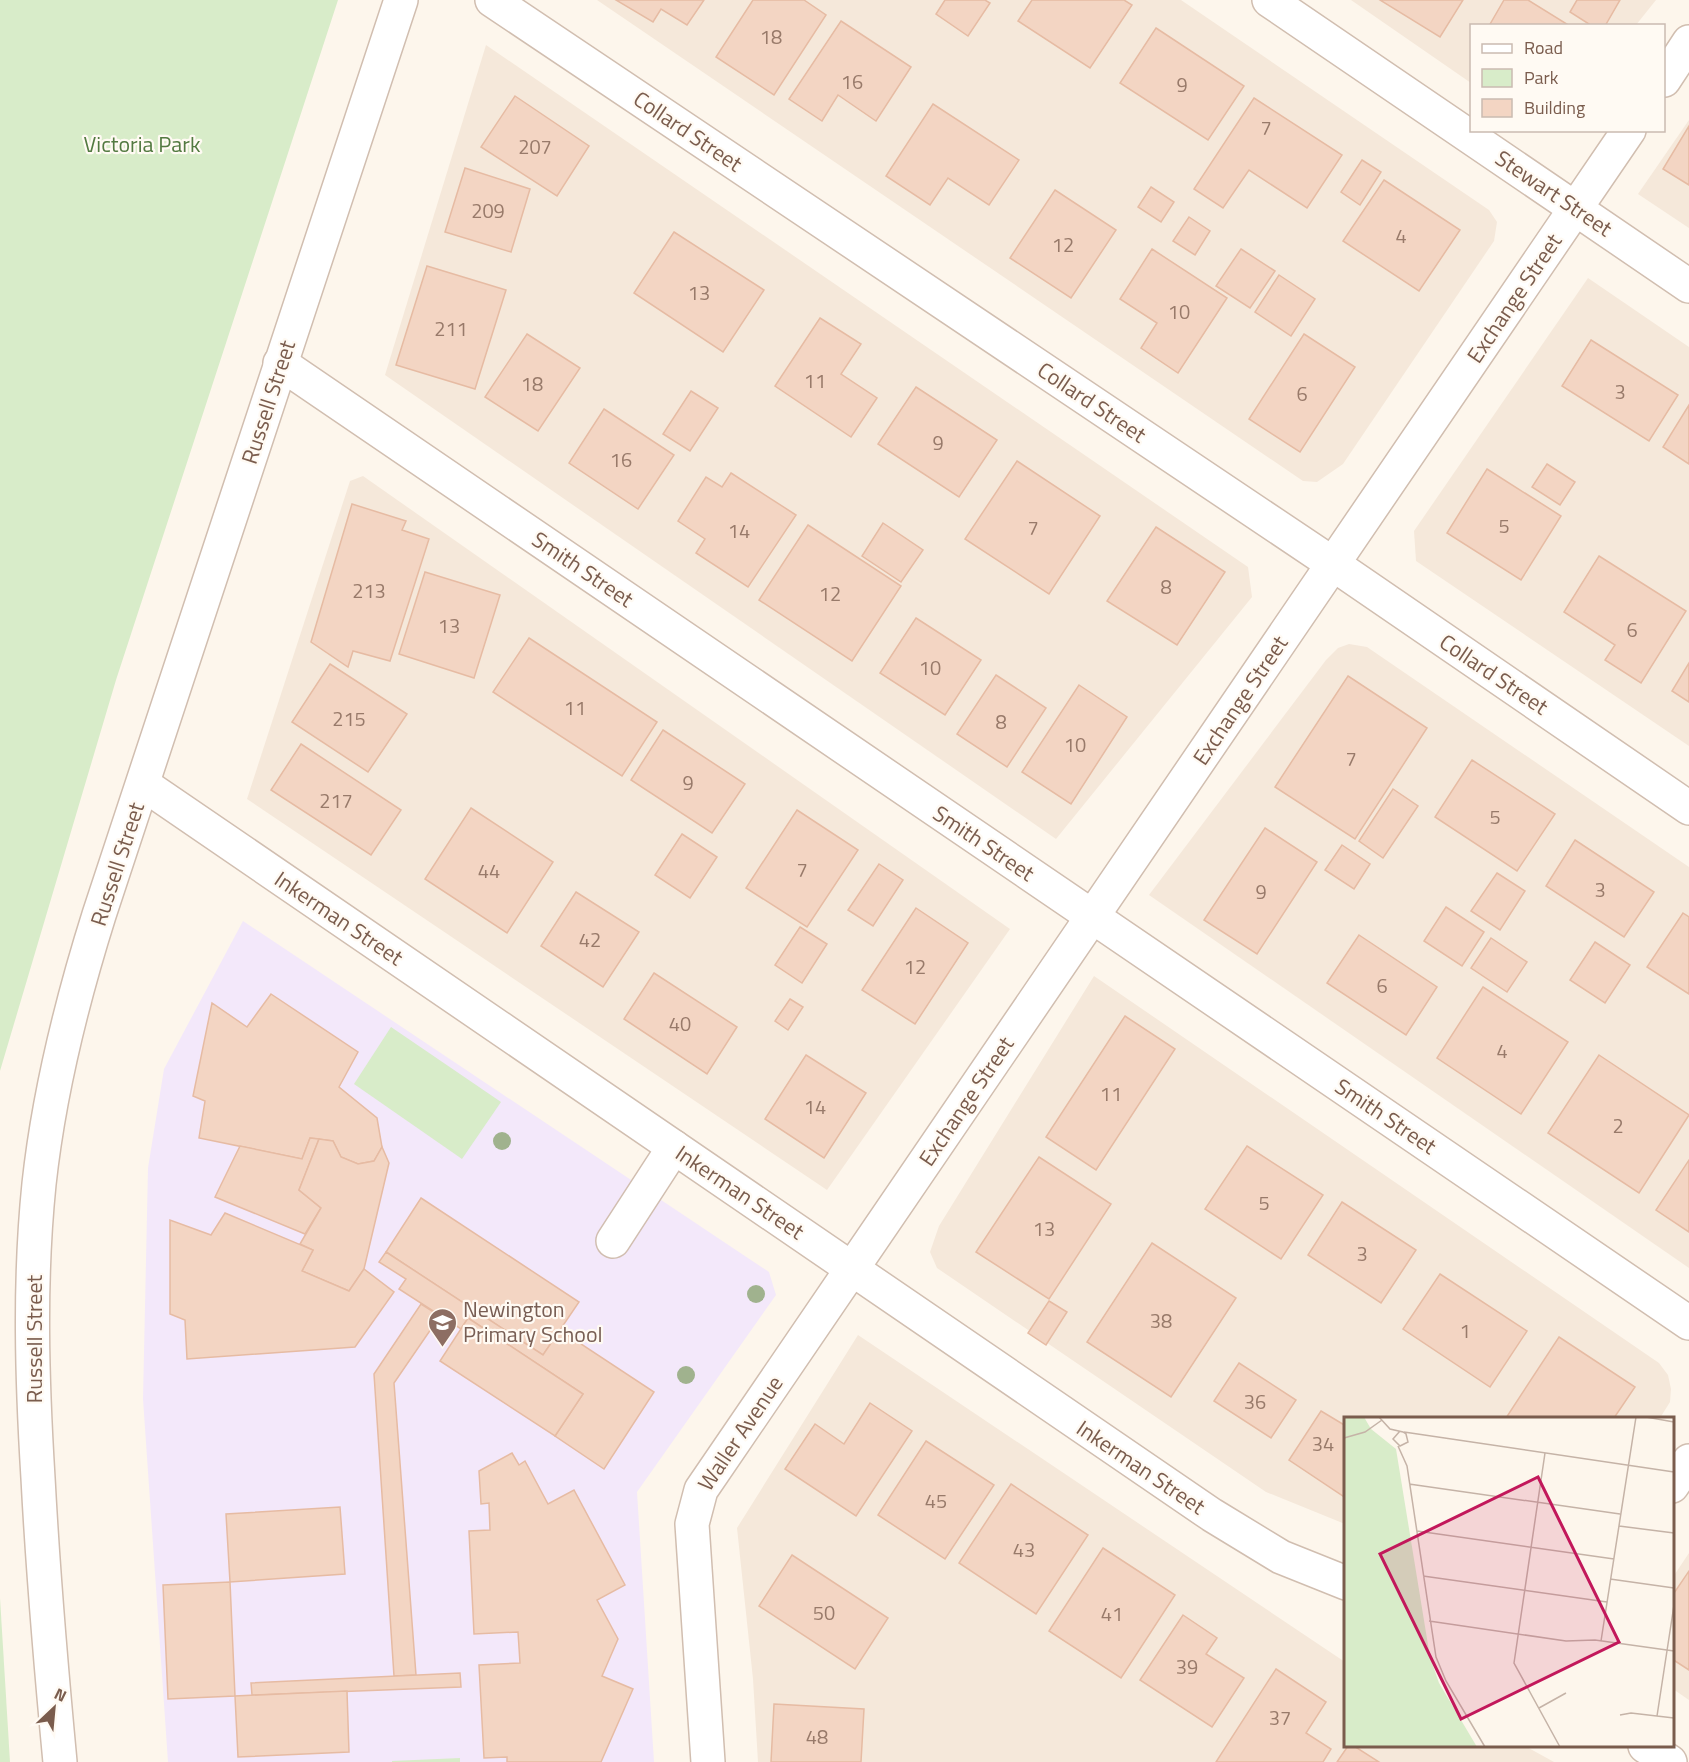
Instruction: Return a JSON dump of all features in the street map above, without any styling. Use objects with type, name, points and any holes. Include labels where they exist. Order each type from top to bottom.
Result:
[{"type":"street","name":"Russell Street","points":[[60,1762],[46,1618],[32,1370],[31,1302],[39,1184],[59,1058],[73,998],[401,0]]},
{"type":"street","name":"Collard Street","points":[[492,0],[1333,564],[1689,808]]},
{"type":"street","name":"Stewart Street","points":[[1269,0],[1689,286]]},
{"type":"street","points":[[1665,78],[1689,42]]},
{"type":"street","name":"Exchange Street","points":[[852,1269],[1628,132]]},
{"type":"street","name":"Smith Street","points":[[280,363],[1689,1323]]},
{"type":"street","name":"Inkerman Street","points":[[143,784],[1235,1531],[1281,1557],[1344,1582]]},
{"type":"street","points":[[613,1241],[674,1147]]},
{"type":"street","name":"Waller Avenue","points":[[708,1762],[693,1532],[696,1501],[707,1479],[852,1269]]},
{"type":"street","points":[[1674,1483],[1689,1461]]},
{"type":"street","points":[[1647,1747],[1670,1762]]},
{"type":"shaded area","points":[[597,0],[1181,0],[1489,210],[1497,222],[1494,241],[1343,464],[1317,482],[1303,481]]},
{"type":"shaded area","points":[[1351,0],[1656,0],[1637,24],[1470,24],[1470,82]]},
{"type":"shaded area","points":[[486,45],[1248,567],[1252,597],[1056,839],[385,375]]},
{"type":"shaded area","points":[[1689,120],[1689,228],[1638,194]]},
{"type":"shaded area","points":[[1588,278],[1689,347],[1689,746],[1416,561],[1414,531]]},
{"type":"shaded area","points":[[363,476],[1010,929],[827,1190],[247,799],[350,481]]},
{"type":"shaded area","points":[[1349,644],[1367,647],[1689,867],[1689,1268],[1149,895],[1326,660],[1338,648]]},
{"type":"shaded area","name":"Newington Primary School","points":[[243,921],[769,1272],[776,1295],[637,1492],[654,1762],[168,1762],[143,1399],[148,1168],[164,1069]]},
{"type":"shaded area","points":[[1094,976],[1659,1363],[1668,1375],[1671,1389],[1670,1402],[1661,1417],[1344,1417],[1344,1524],[1266,1492],[937,1268],[930,1252],[939,1226]]},
{"type":"shaded area","points":[[858,1335],[1344,1661],[1344,1747],[1527,1747],[1554,1762],[758,1762],[753,1679],[737,1528]]},
{"type":"shaded area","points":[[1689,1553],[1689,1700],[1674,1690],[1674,1576]]},
{"type":"green space","name":"Victoria Park","points":[[0,0],[338,0],[116,680],[0,1071]]},
{"type":"green space","points":[[391,1027],[501,1102],[462,1159],[354,1084]]},
{"type":"green space","points":[[0,1598],[10,1762],[0,1762]]},
{"type":"green space","points":[[460,1758],[460,1762],[392,1762],[392,1761]]},
{"type":"building","points":[[616,0],[704,0],[687,25],[661,9],[653,22]]},
{"type":"building","points":[[753,0],[804,0],[826,15],[774,95],[716,57]]},
{"type":"building","points":[[945,0],[985,0],[990,3],[968,36],[936,14]]},
{"type":"building","points":[[1032,0],[1124,0],[1132,5],[1090,68],[1018,21]]},
{"type":"building","points":[[1380,0],[1463,0],[1440,37]]},
{"type":"building","points":[[1504,0],[1528,0],[1567,24],[1490,24]]},
{"type":"building","points":[[1577,0],[1620,0],[1606,24],[1589,24],[1570,12]]},
{"type":"building","points":[[841,21],[911,67],[876,121],[838,95],[822,121],[789,99]]},
{"type":"building","points":[[1156,28],[1244,86],[1208,140],[1120,83]]},
{"type":"building","points":[[515,96],[589,146],[557,196],[481,147]]},
{"type":"building","points":[[1254,98],[1342,155],[1307,208],[1249,170],[1223,208],[1194,189]]},
{"type":"building","points":[[933,104],[1019,160],[989,205],[948,178],[930,205],[886,176]]},
{"type":"building","points":[[1689,126],[1689,185],[1663,169]]},
{"type":"building","points":[[1362,160],[1381,172],[1360,205],[1341,192]]},
{"type":"building","points":[[465,168],[530,189],[511,252],[445,232]]},
{"type":"building","points":[[1384,180],[1460,230],[1419,291],[1343,241]]},
{"type":"building","points":[[1151,187],[1174,202],[1161,222],[1138,207]]},
{"type":"building","points":[[1055,190],[1116,230],[1071,298],[1010,258]]},
{"type":"building","points":[[1189,217],[1210,231],[1195,255],[1173,241]]},
{"type":"building","points":[[674,232],[764,290],[723,352],[634,293]]},
{"type":"building","points":[[1152,249],[1227,298],[1178,373],[1141,348],[1157,323],[1120,299]]},
{"type":"building","points":[[1241,249],[1275,271],[1250,308],[1216,286]]},
{"type":"building","points":[[427,266],[506,290],[475,389],[396,365]]},
{"type":"building","points":[[1279,275],[1315,299],[1291,336],[1255,312]]},
{"type":"building","points":[[820,318],[861,344],[841,374],[877,398],[851,437],[775,386]]},
{"type":"building","points":[[527,334],[580,368],[538,431],[485,397]]},
{"type":"building","points":[[1304,334],[1355,367],[1300,452],[1249,419]]},
{"type":"building","points":[[1591,340],[1678,395],[1649,441],[1562,386]]},
{"type":"building","points":[[916,387],[997,440],[959,497],[878,444]]},
{"type":"building","points":[[691,391],[718,408],[690,451],[663,434]]},
{"type":"building","points":[[1689,405],[1689,464],[1663,447]]},
{"type":"building","points":[[604,409],[674,455],[638,509],[569,463]]},
{"type":"building","points":[[1017,461],[1100,516],[1049,594],[965,539]]},
{"type":"building","points":[[1547,464],[1575,482],[1560,505],[1532,487]]},
{"type":"building","points":[[1487,469],[1561,516],[1521,580],[1447,533]]},
{"type":"building","points":[[731,473],[796,515],[748,587],[696,553],[705,539],[678,521],[706,477],[722,487]]},
{"type":"building","points":[[352,504],[406,521],[402,530],[429,539],[390,661],[353,651],[348,667],[311,642]]},
{"type":"building","points":[[883,523],[923,550],[901,582],[862,556]]},
{"type":"building","points":[[808,525],[901,586],[852,661],[759,600]]},
{"type":"building","points":[[1156,527],[1225,572],[1177,645],[1107,601]]},
{"type":"building","points":[[1599,556],[1686,611],[1641,683],[1605,660],[1615,645],[1564,612]]},
{"type":"building","points":[[425,572],[500,595],[474,678],[399,654]]},
{"type":"building","points":[[916,618],[981,660],[945,715],[880,673]]},
{"type":"building","points":[[529,638],[657,722],[622,776],[493,692]]},
{"type":"building","points":[[1689,663],[1689,702],[1672,691]]},
{"type":"building","points":[[330,664],[407,714],[368,772],[292,722]]},
{"type":"building","points":[[996,675],[1046,708],[1007,767],[957,734]]},
{"type":"building","points":[[1348,676],[1427,728],[1355,839],[1275,787]]},
{"type":"building","points":[[1079,685],[1127,717],[1071,804],[1022,772]]},
{"type":"building","points":[[663,730],[745,784],[712,833],[631,780]]},
{"type":"building","points":[[301,744],[401,810],[371,855],[271,790]]},
{"type":"building","points":[[1472,760],[1555,814],[1517,871],[1435,817]]},
{"type":"building","points":[[1393,789],[1418,806],[1383,858],[1359,841]]},
{"type":"building","points":[[471,808],[553,862],[507,933],[425,879]]},
{"type":"building","points":[[797,810],[858,850],[807,927],[746,888]]},
{"type":"building","points":[[1265,828],[1317,862],[1257,954],[1204,920]]},
{"type":"building","points":[[682,834],[717,857],[690,898],[655,875]]},
{"type":"building","points":[[1575,840],[1654,892],[1624,937],[1546,886]]},
{"type":"building","points":[[1342,845],[1370,864],[1354,889],[1325,870]]},
{"type":"building","points":[[879,864],[903,880],[873,926],[848,910]]},
{"type":"building","points":[[1497,873],[1525,891],[1500,930],[1471,911]]},
{"type":"building","points":[[576,892],[639,932],[603,987],[541,946]]},
{"type":"building","points":[[1446,907],[1484,932],[1462,966],[1424,941]]},
{"type":"building","points":[[916,908],[968,943],[915,1024],[862,990]]},
{"type":"building","points":[[1683,913],[1689,917],[1689,994],[1647,967]]},
{"type":"building","points":[[800,927],[827,944],[802,983],[775,965]]},
{"type":"building","points":[[1359,935],[1437,987],[1406,1035],[1327,983]]},
{"type":"building","points":[[1491,938],[1527,962],[1507,992],[1471,968]]},
{"type":"building","points":[[1595,942],[1630,965],[1605,1003],[1570,980]]},
{"type":"building","points":[[654,973],[737,1027],[707,1074],[624,1019]]},
{"type":"building","points":[[1483,987],[1568,1042],[1521,1114],[1437,1058]]},
{"type":"building","points":[[271,994],[358,1052],[339,1087],[377,1118],[382,1147],[374,1161],[358,1164],[341,1157],[333,1141],[310,1138],[302,1159],[199,1138],[205,1101],[193,1096],[212,1003],[247,1027]]},
{"type":"building","points":[[790,999],[803,1007],[788,1030],[775,1021]]},
{"type":"building","points":[[1125,1016],[1175,1049],[1096,1170],[1046,1137]]},
{"type":"building","points":[[806,1055],[866,1093],[824,1158],[765,1119]]},
{"type":"building","points":[[1599,1055],[1689,1115],[1639,1193],[1548,1133]]},
{"type":"building","points":[[310,1138],[319,1139],[299,1190],[321,1208],[305,1234],[215,1197],[240,1146],[302,1159]]},
{"type":"building","points":[[319,1139],[333,1141],[341,1157],[358,1164],[374,1161],[382,1147],[389,1163],[364,1269],[349,1291],[302,1271],[313,1250],[300,1244],[321,1208],[299,1190]]},
{"type":"building","points":[[1247,1146],[1323,1195],[1281,1259],[1205,1209]]},
{"type":"building","points":[[1039,1157],[1111,1204],[1049,1299],[976,1252]]},
{"type":"building","points":[[1689,1160],[1689,1232],[1656,1210]]},
{"type":"building","points":[[421,1198],[579,1302],[543,1355],[386,1252]]},
{"type":"building","points":[[1342,1202],[1416,1250],[1381,1303],[1308,1255]]},
{"type":"building","points":[[225,1213],[313,1250],[302,1271],[349,1291],[364,1269],[394,1292],[355,1347],[187,1359],[185,1320],[170,1314],[170,1220],[211,1235]]},
{"type":"building","points":[[1152,1243],[1236,1298],[1171,1397],[1087,1342]]},
{"type":"building","points":[[386,1252],[543,1355],[560,1330],[654,1392],[604,1469],[555,1436],[583,1394],[468,1318],[461,1329],[399,1289],[406,1279],[379,1262]]},
{"type":"building","points":[[1440,1274],[1527,1331],[1490,1387],[1403,1329]]},
{"type":"building","points":[[1049,1301],[1067,1312],[1046,1345],[1028,1333]]},
{"type":"building","points":[[421,1304],[440,1316],[394,1383],[416,1675],[394,1676],[374,1374]]},
{"type":"building","points":[[468,1318],[583,1394],[555,1436],[440,1361]]},
{"type":"building","points":[[1559,1337],[1635,1387],[1615,1417],[1507,1417]]},
{"type":"building","points":[[1239,1363],[1296,1400],[1271,1438],[1214,1401]]},
{"type":"building","points":[[870,1403],[912,1431],[856,1516],[785,1469],[815,1424],[844,1444]]},
{"type":"building","points":[[1321,1411],[1344,1425],[1344,1497],[1289,1460]]},
{"type":"building","points":[[926,1441],[994,1485],[945,1559],[878,1515]]},
{"type":"building","points":[[512,1453],[519,1465],[525,1461],[548,1504],[574,1490],[625,1585],[597,1600],[618,1639],[602,1676],[633,1689],[601,1762],[507,1762],[507,1757],[484,1758],[479,1665],[520,1663],[518,1632],[474,1634],[469,1531],[490,1530],[489,1503],[481,1504],[479,1471]]},
{"type":"building","points":[[1011,1484],[1088,1535],[1036,1614],[959,1563]]},
{"type":"building","points":[[340,1507],[345,1574],[230,1582],[226,1514]]},
{"type":"building","points":[[1103,1548],[1175,1595],[1121,1678],[1049,1631]]},
{"type":"building","points":[[792,1555],[888,1618],[855,1669],[759,1606]]},
{"type":"building","points":[[1689,1571],[1689,1670],[1674,1660],[1674,1593]]},
{"type":"building","points":[[230,1582],[235,1696],[168,1699],[163,1585]]},
{"type":"building","points":[[1183,1615],[1217,1638],[1206,1654],[1244,1678],[1212,1727],[1140,1680]]},
{"type":"building","points":[[1276,1669],[1326,1702],[1306,1733],[1331,1749],[1323,1762],[1216,1762]]},
{"type":"building","points":[[460,1673],[461,1687],[252,1695],[251,1683]]},
{"type":"building","points":[[347,1691],[349,1752],[238,1757],[235,1696]]},
{"type":"building","points":[[774,1704],[864,1709],[861,1762],[771,1762]]},
{"type":"building","points":[[1347,1747],[1356,1747],[1379,1762],[1337,1762]]},
{"type":"place","name":"Newington Primary School","points":[[442,1348]]}]
